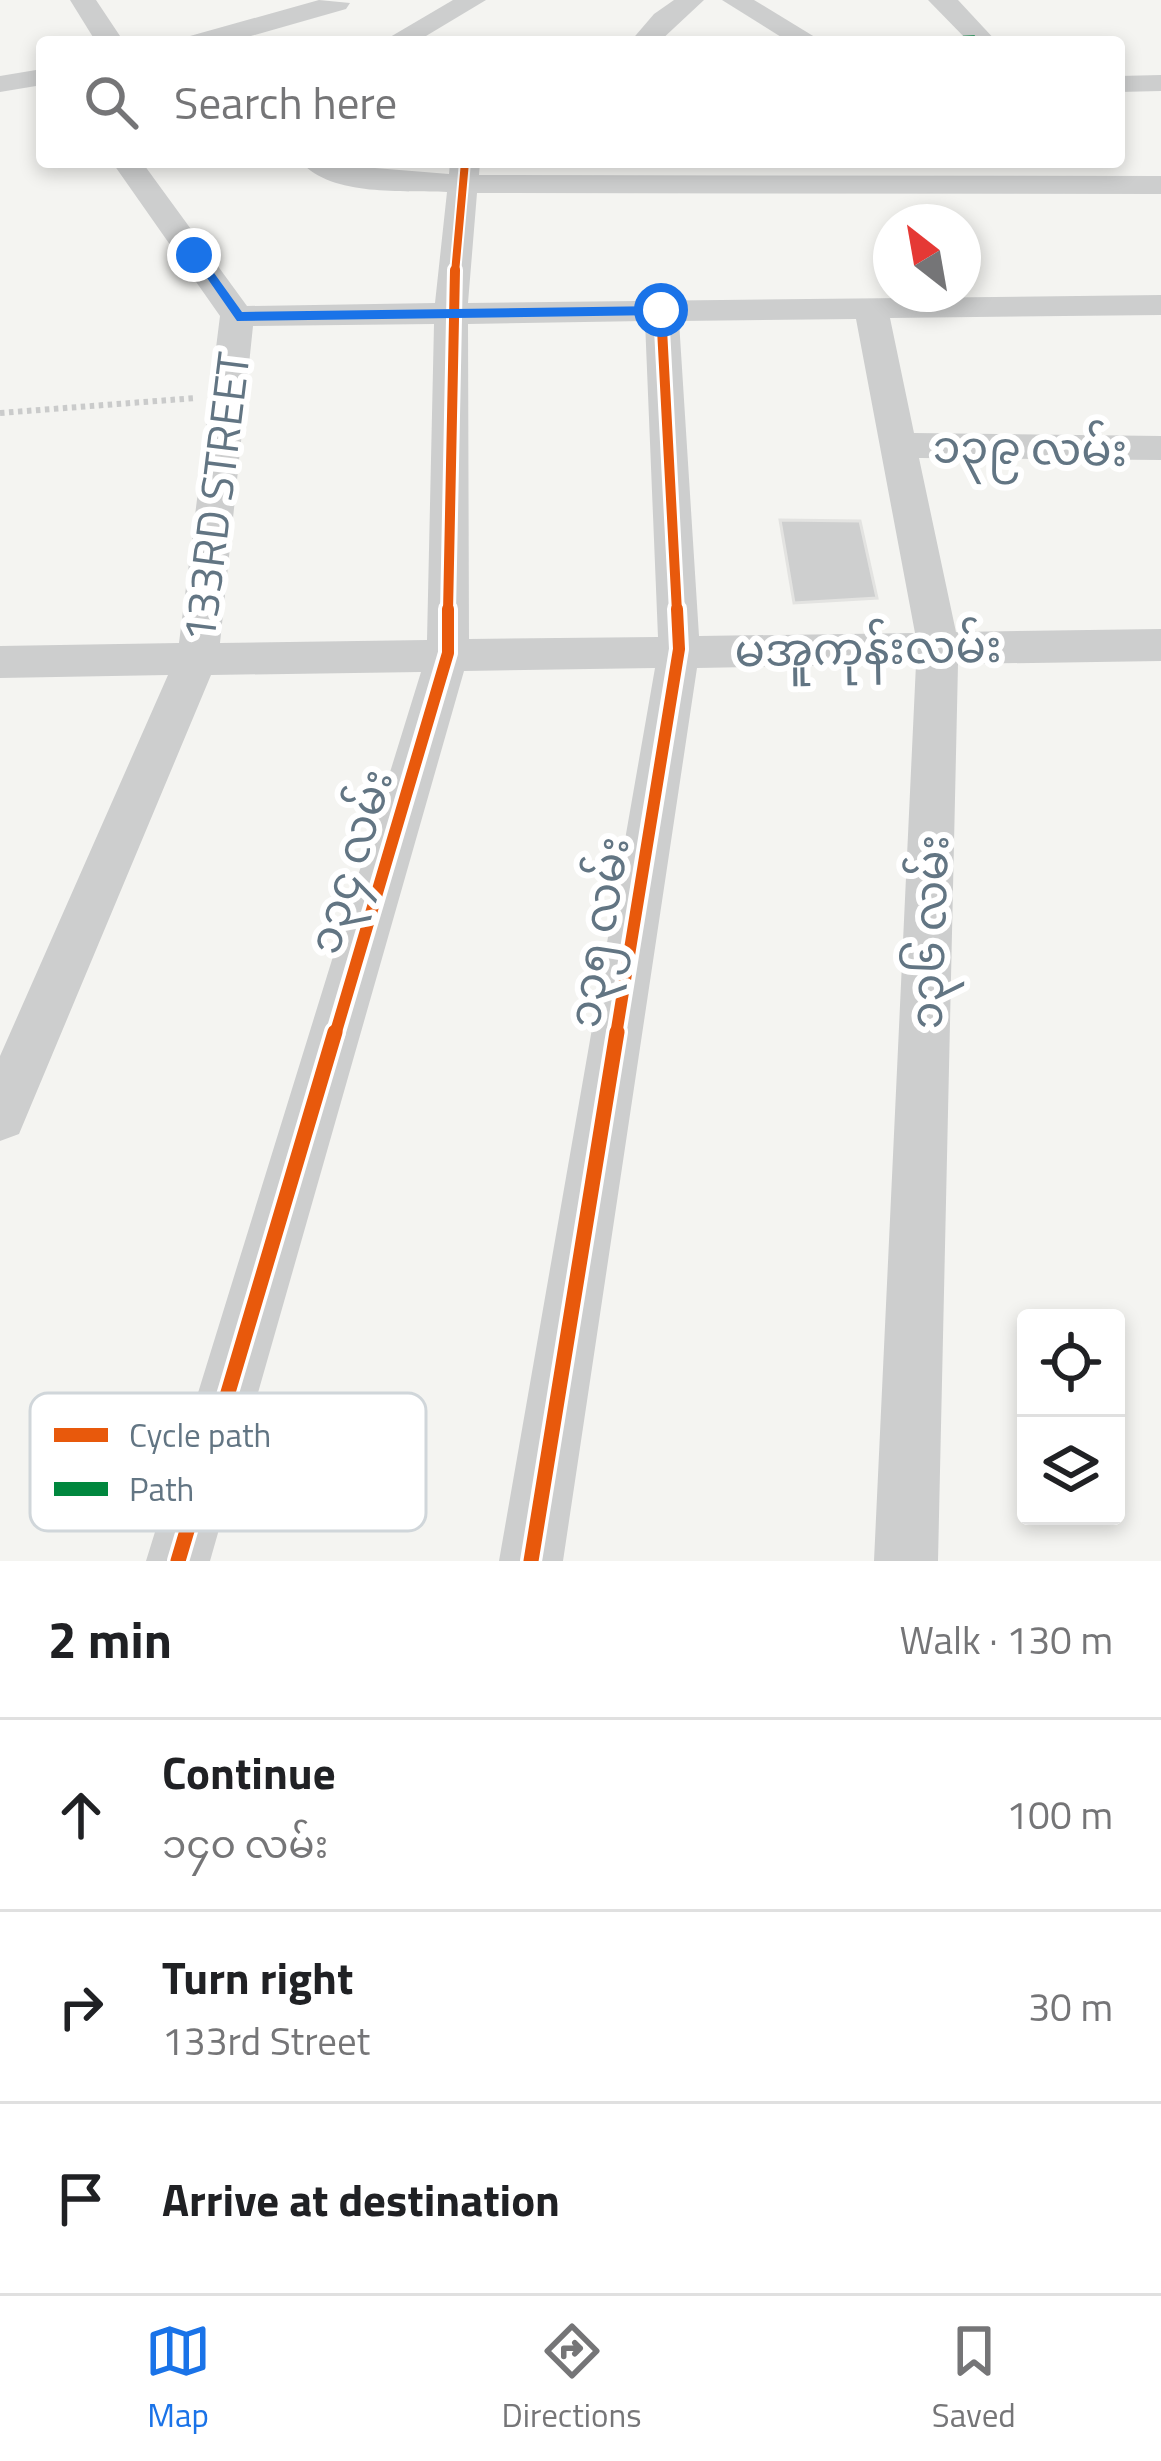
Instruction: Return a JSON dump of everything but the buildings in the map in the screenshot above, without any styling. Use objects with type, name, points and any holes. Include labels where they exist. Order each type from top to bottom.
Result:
[{"type":"street","points":[[83,0],[106,36]]},
{"type":"street","points":[[411,36],[473,0]]},
{"type":"street","points":[[649,36],[691,0]]},
{"type":"street","points":[[735,0],[798,36]]},
{"type":"street","points":[[941,0],[958,11],[978,36]]},
{"type":"street","points":[[220,36],[335,2],[393,36]]},
{"type":"street","points":[[0,84],[36,78]]},
{"type":"street","points":[[1125,84],[1161,83]]},
{"type":"street","name":"133RD STREET","points":[[0,1116],[198,656],[237,316],[131,168]]},
{"type":"street","points":[[334,168],[359,176],[463,173],[1161,184]]},
{"type":"street","name":"၁၃၄ လမ်း","points":[[228,1393],[448,653],[451,310],[463,173]]},
{"type":"street","points":[[237,316],[1161,305]]},
{"type":"street","name":"၁၃၆ လမ်း","points":[[871,309],[938,646],[906,1561]]},
{"type":"street","name":"၁၃၅ လမ်း","points":[[531,1561],[679,649],[661,310]]},
{"type":"street","name":"၁၃၉ လမ်း","points":[[899,445],[1161,448]]},
{"type":"street","name":"မအူကုန်းလမ်း","points":[[0,662],[1161,645]]},
{"type":"street","name":"၁၃၄ လမ်း","points":[[178,1561],[187,1531]]},
{"type":"path","points":[[0,413],[227,395]]},
{"type":"cycle path","points":[[228,1393],[448,653],[451,310],[464,168]]},
{"type":"cycle path","points":[[531,1561],[679,649],[661,310]]},
{"type":"cycle path","points":[[178,1561],[187,1531]]},
{"type":"route","points":[[194,255],[237,316],[661,310]]}]
